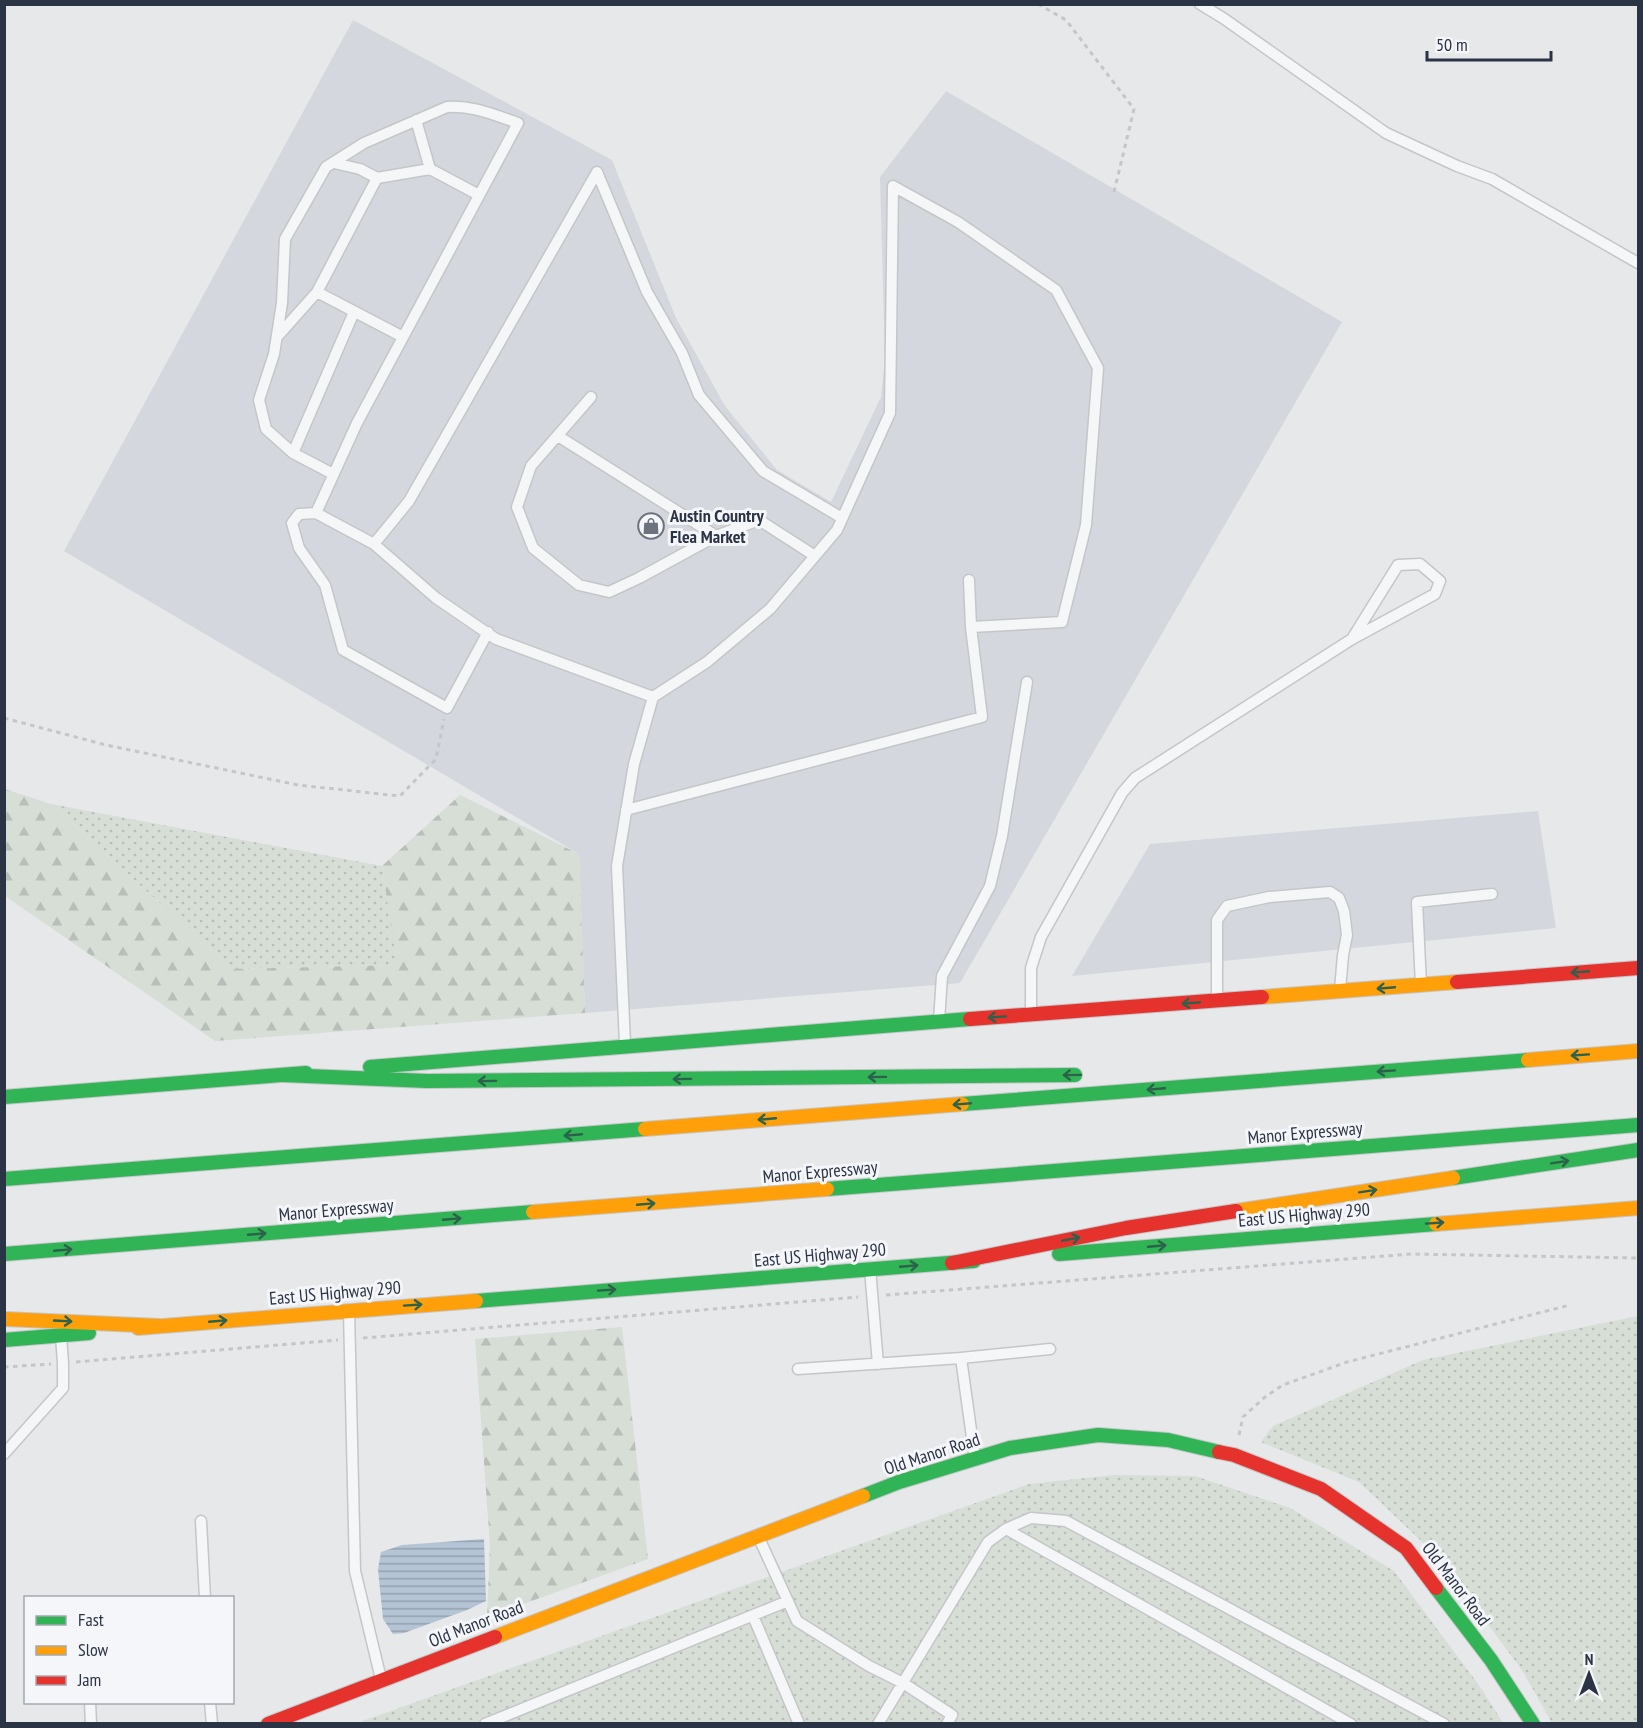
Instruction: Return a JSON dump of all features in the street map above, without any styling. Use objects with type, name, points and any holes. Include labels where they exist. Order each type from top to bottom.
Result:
[{"type":"main road","points":[[4,1097],[625,1045],[1638,968]]},
{"type":"main road","points":[[4,1179],[1638,1051]]},
{"type":"main road","points":[[283,1075],[427,1082],[1093,1075]]},
{"type":"main road","points":[[1164,1075],[1235,1082]]},
{"type":"main road","name":"Manor Expressway","points":[[4,1254],[1638,1125]]},
{"type":"main road","points":[[952,1263],[1126,1228],[1638,1150]]},
{"type":"main road","name":"East US Highway 290","points":[[4,1340],[349,1310],[1638,1208]]},
{"type":"main road","points":[[4,1319],[160,1326]]},
{"type":"main road","name":"Old Manor Road","points":[[273,1723],[381,1679],[900,1482],[1011,1448],[1098,1435],[1168,1440],[1234,1455],[1321,1489],[1406,1548],[1491,1660],[1533,1724]]},
{"type":"lane","points":[[1200,4],[1386,134],[1457,166],[1492,178],[1638,262]]},
{"type":"lane","points":[[316,513],[357,423],[518,123],[461,106],[447,107],[364,143],[326,168],[285,239],[282,303],[274,354],[259,400],[266,429],[293,453],[333,474]]},
{"type":"lane","points":[[416,120],[430,169]]},
{"type":"lane","points":[[334,162],[360,169],[377,178],[430,169],[479,195]]},
{"type":"lane","points":[[374,544],[410,501],[597,172],[647,292],[682,354],[699,395],[763,471],[842,518]]},
{"type":"lane","points":[[276,338],[317,292],[377,178]]},
{"type":"lane","points":[[625,1045],[617,866],[634,765],[654,697],[707,662],[770,609],[837,530],[890,413],[893,186],[958,222],[1056,290],[1098,368],[1086,525],[1062,622],[971,627]]},
{"type":"lane","points":[[317,292],[403,337]]},
{"type":"lane","points":[[293,453],[354,312]]},
{"type":"lane","points":[[591,397],[531,466],[517,507],[533,548],[579,585],[609,592],[716,536],[759,520],[815,556]]},
{"type":"lane","points":[[558,436],[716,536]]},
{"type":"lane","points":[[488,632],[447,708],[344,650],[325,585],[299,548],[292,523],[299,514],[316,513],[374,544],[436,598],[488,632],[496,639],[654,697]]},
{"type":"lane","points":[[1031,1015],[1031,968],[1041,937],[1122,793],[1135,778],[1352,639],[1435,594],[1440,581],[1420,564],[1398,565],[1352,639]]},
{"type":"lane","points":[[626,810],[982,717],[971,627],[969,580]]},
{"type":"lane","points":[[939,1022],[942,976],[990,886],[1002,836],[1027,682]]},
{"type":"lane","points":[[1217,1001],[1217,920],[1227,906],[1269,897],[1330,892],[1339,898],[1344,911],[1347,935],[1342,955],[1340,992]]},
{"type":"lane","points":[[1421,985],[1417,902],[1492,894]]},
{"type":"lane","points":[[870,1269],[878,1364]]},
{"type":"lane","points":[[349,1310],[355,1571],[381,1679]]},
{"type":"lane","points":[[4,1454],[63,1388],[61,1336]]},
{"type":"lane","points":[[798,1370],[1050,1349]]},
{"type":"lane","points":[[961,1358],[975,1459]]},
{"type":"lane","points":[[878,1724],[988,1542],[1006,1529],[1031,1518],[1066,1521],[1444,1724]]},
{"type":"lane","points":[[201,1521],[205,1596]]},
{"type":"lane","points":[[1006,1529],[1351,1724]]},
{"type":"lane","points":[[758,1536],[797,1621],[869,1666],[903,1683],[952,1715],[947,1724]]},
{"type":"lane","points":[[485,1724],[788,1601]]},
{"type":"lane","points":[[753,1616],[799,1724]]},
{"type":"lane","points":[[90,1704],[91,1723]]},
{"type":"lane","points":[[210,1704],[212,1724]]},
{"type":"path","points":[[1038,4],[1066,20],[1134,109],[1114,192]]},
{"type":"path","points":[[4,718],[106,745],[298,785],[400,796],[436,759],[447,708]]},
{"type":"path","points":[[4,1367],[1411,1254],[1638,1258]]},
{"type":"path","points":[[1234,1455],[1243,1417],[1265,1396],[1283,1385],[1347,1362],[1570,1305]]},
{"type":"shaded area","name":"Austin Country Flea Market","points":[[353,20],[612,160],[676,318],[725,406],[777,470],[831,502],[881,397],[885,359],[880,177],[946,91],[1342,322],[960,983],[585,1013],[579,854],[64,551]]},
{"type":"shaded area","points":[[1538,811],[1556,928],[1072,976],[1150,844]]},
{"type":"green space","points":[[5,789],[51,804],[232,969],[397,965],[382,866],[460,795],[579,854],[585,1013],[215,1041],[5,896]]},
{"type":"green space","points":[[51,804],[382,866],[398,965],[232,969]]},
{"type":"green space","points":[[1638,1316],[1638,1723],[1552,1723],[1522,1670],[1436,1555],[1359,1482],[1261,1442],[1273,1426],[1423,1360]]},
{"type":"green space","points":[[622,1327],[648,1559],[487,1617],[490,1545],[475,1339]]},
{"type":"green space","points":[[1114,1475],[1195,1476],[1290,1508],[1394,1571],[1481,1688],[1503,1723],[354,1724],[1029,1484]]},
{"type":"water","points":[[484,1539],[486,1601],[404,1633],[393,1634],[383,1619],[378,1569],[381,1552],[402,1545]]},
{"type":"traffic: fast","points":[[370,1067],[970,1019]]},
{"type":"traffic: fast","points":[[962,1104],[1528,1060]]},
{"type":"traffic: fast","points":[[4,1097],[306,1073]]},
{"type":"traffic: fast","points":[[283,1075],[427,1081],[1075,1075]]},
{"type":"traffic: fast","points":[[827,1189],[1638,1125]]},
{"type":"traffic: fast","points":[[4,1179],[645,1129]]},
{"type":"traffic: fast","points":[[1453,1178],[1638,1150]]},
{"type":"traffic: fast","points":[[4,1254],[533,1212]]},
{"type":"traffic: fast","points":[[1059,1254],[1436,1224]]},
{"type":"traffic: fast","points":[[476,1301],[974,1261]]},
{"type":"traffic: fast","points":[[4,1340],[89,1333]]},
{"type":"traffic: fast","points":[[863,1496],[899,1482],[1010,1448],[1098,1435],[1168,1440],[1219,1452]]},
{"type":"traffic: fast","points":[[1436,1588],[1491,1660],[1533,1724]]},
{"type":"traffic: slow","points":[[1262,997],[1457,982]]},
{"type":"traffic: slow","points":[[1528,1060],[1638,1051]]},
{"type":"traffic: slow","points":[[645,1129],[962,1104]]},
{"type":"traffic: slow","points":[[1236,1211],[1453,1178]]},
{"type":"traffic: slow","points":[[533,1212],[827,1189]]},
{"type":"traffic: slow","points":[[1436,1224],[1638,1208]]},
{"type":"traffic: slow","points":[[138,1328],[476,1301]]},
{"type":"traffic: slow","points":[[4,1319],[160,1326]]},
{"type":"traffic: slow","points":[[495,1637],[863,1496]]},
{"type":"traffic: jam","points":[[1457,982],[1638,968]]},
{"type":"traffic: jam","points":[[970,1019],[1262,997]]},
{"type":"traffic: jam","points":[[952,1263],[1126,1228],[1236,1211]]},
{"type":"traffic: jam","points":[[1219,1452],[1234,1455],[1321,1489],[1406,1548],[1436,1588]]},
{"type":"traffic: jam","points":[[268,1724],[495,1637]]},
{"type":"place","name":"Austin Country Flea Market","points":[[651,526]]}]
